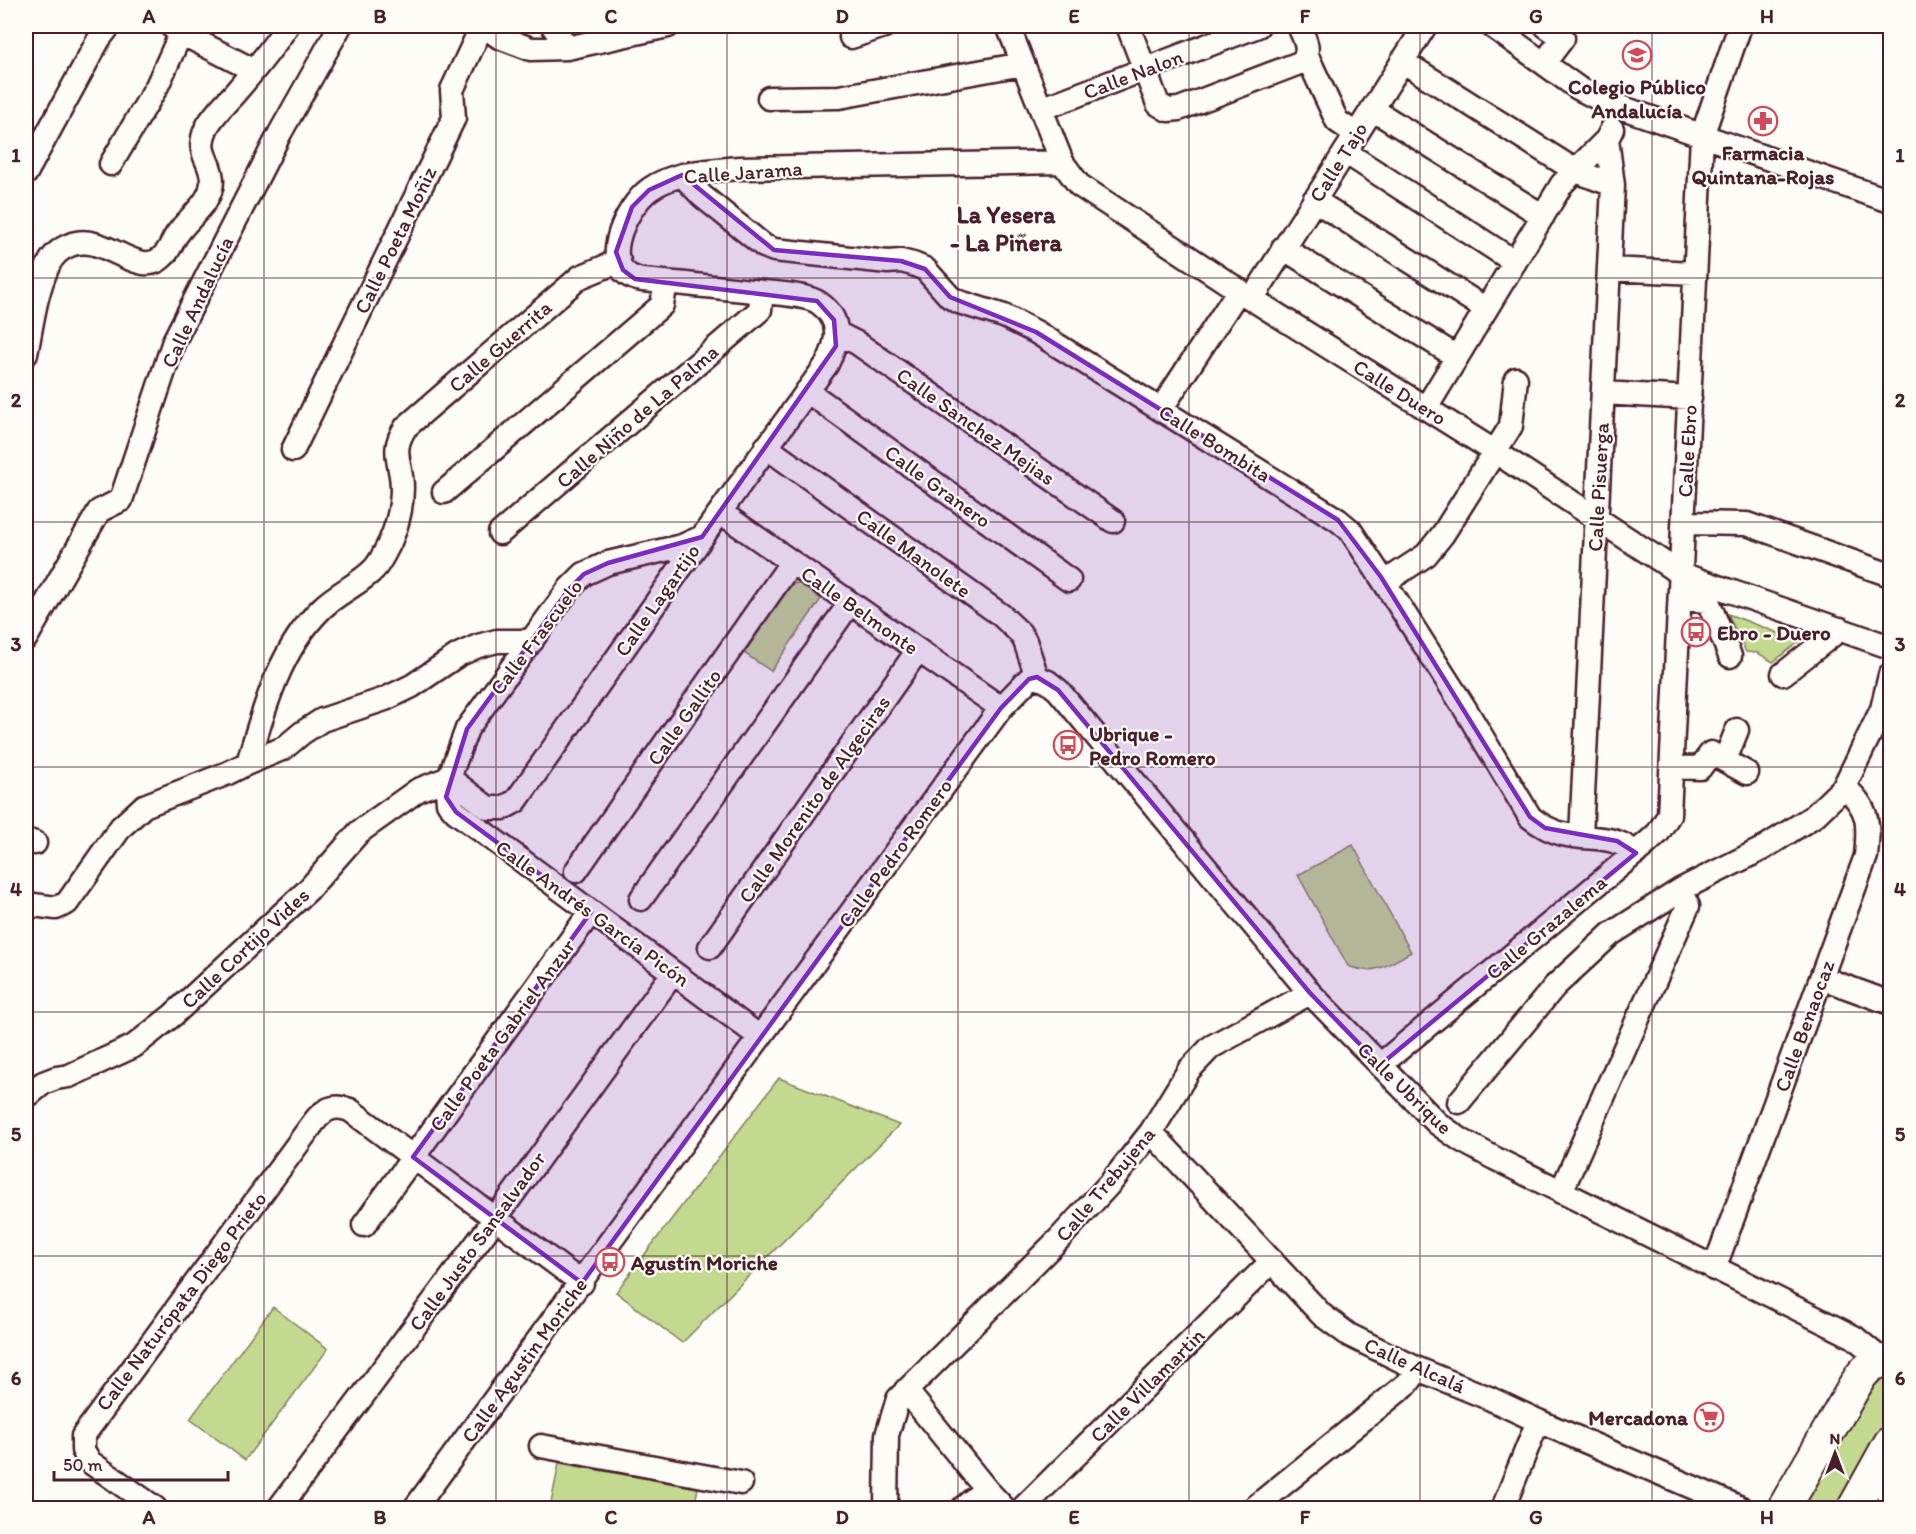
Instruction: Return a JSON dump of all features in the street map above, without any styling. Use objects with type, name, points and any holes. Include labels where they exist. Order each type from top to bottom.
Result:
[{"type":"main road","points":[[1784,1509],[1860,1377],[1874,1363],[1888,1356]]},
{"type":"main road","points":[[1854,1509],[1890,1443]]},
{"type":"street","points":[[26,173],[99,39],[109,26]]},
{"type":"street","points":[[26,354],[34,307],[48,266],[54,255],[64,247],[76,242],[101,244],[135,262],[146,263],[166,254],[176,234],[207,199],[211,190],[210,170],[202,149],[207,126],[287,26]]},
{"type":"street","name":"Calle Andalucía","points":[[26,639],[99,511],[121,500],[174,341],[280,133],[340,26]]},
{"type":"street","points":[[483,26],[499,37],[531,49],[567,48],[668,26]]},
{"type":"street","name":"Calle Poeta Moñiz","points":[[293,450],[454,118],[452,90],[483,26]]},
{"type":"street","points":[[553,26],[567,48]]},
{"type":"street","points":[[851,37],[884,26]]},
{"type":"street","name":"Calle Duero","points":[[1008,26],[1062,162],[1079,185],[1245,295],[1426,408],[1711,592],[1840,629],[1890,647]]},
{"type":"street","points":[[1128,26],[1158,104],[1168,110],[1302,62],[1308,48],[1299,26]]},
{"type":"street","name":"Calle Nalon","points":[[1041,109],[1145,69],[1229,31],[1258,26]]},
{"type":"street","name":"Calle Tajo","points":[[1161,409],[1245,295],[1283,248],[1425,26]]},
{"type":"street","points":[[1492,26],[1578,88],[1621,108],[1890,201]]},
{"type":"street","points":[[1544,63],[1563,38],[1546,26]]},
{"type":"street","name":"Calle Ebro","points":[[1672,767],[1702,136],[1740,26]]},
{"type":"street","points":[[111,164],[158,86],[176,29],[253,70]]},
{"type":"street","points":[[1306,56],[1350,143],[1515,262]]},
{"type":"street","points":[[1402,61],[1576,171],[1613,185]]},
{"type":"street","points":[[769,98],[839,96],[1023,64]]},
{"type":"street","points":[[1372,108],[1543,216]]},
{"type":"street","points":[[1426,408],[1562,184],[1607,139],[1621,108]]},
{"type":"street","name":"Calle Pisuerga","points":[[1581,836],[1613,185],[1607,139]]},
{"type":"street","name":"Calle Jarama","points":[[619,261],[616,252],[618,238],[632,207],[650,189],[672,177],[695,172],[739,168],[1062,162]]},
{"type":"street","name":"Calle Bombita","points":[[682,175],[702,196],[764,246],[785,252],[913,264],[925,269],[950,297],[1004,316],[1036,332],[1338,520],[1350,530],[1385,582],[1530,817],[1545,828],[1563,834],[1617,841],[1636,853]]},
{"type":"street","points":[[1314,200],[1486,309]]},
{"type":"street","points":[[1283,248],[1456,357]]},
{"type":"street","points":[[619,261],[623,270],[635,279],[792,295],[817,301],[830,315],[837,333]]},
{"type":"street","name":"Calle Guerrita","points":[[248,763],[268,695],[283,662],[322,608],[374,569],[390,541],[399,514],[402,488],[396,448],[406,428],[580,277],[619,261]]},
{"type":"street","points":[[1609,269],[1695,273]]},
{"type":"street","points":[[444,492],[662,305],[666,282]]},
{"type":"street","name":"Calle Niño de La Palma","points":[[500,533],[760,310],[762,292]]},
{"type":"street","name":"Calle Lagartijo","points":[[449,778],[488,808],[503,808],[516,801],[827,364],[836,346],[837,333]]},
{"type":"street","name":"Calle Sanchez Mejias","points":[[837,333],[857,343],[1113,521]]},
{"type":"street","points":[[1385,582],[1426,555],[1434,546],[1511,426],[1516,379]]},
{"type":"street","name":"Calle Granero","points":[[807,391],[1070,580]]},
{"type":"street","points":[[1603,393],[1690,398]]},
{"type":"street","name":"Calle Manolete","points":[[766,447],[1001,615],[1026,641],[1037,677]]},
{"type":"street","name":"Calle Belmonte","points":[[720,512],[1001,708]]},
{"type":"street","points":[[1684,523],[1747,524],[1890,575]]},
{"type":"street","name":"Calle Frascuelo","points":[[449,778],[467,729],[569,589],[584,574],[608,563],[672,548],[702,537]]},
{"type":"street","name":"Calle Gallito","points":[[576,871],[791,563]]},
{"type":"street","points":[[1680,600],[1711,592],[1730,656]]},
{"type":"street","points":[[641,899],[850,603]]},
{"type":"street","points":[[1783,674],[1840,629]]},
{"type":"street","points":[[26,904],[56,908],[67,903],[121,827],[144,806],[284,748],[322,720],[385,699],[412,686],[458,655],[477,646],[497,641],[532,641]]},
{"type":"street","name":"Calle Morenito de Algeciras","points":[[710,947],[918,650]]},
{"type":"street","points":[[1459,1102],[1555,986],[1611,934],[1682,889],[1762,849],[1814,816],[1844,787],[1882,709],[1890,675]]},
{"type":"street","name":"Calle Pedro Romero","points":[[760,1037],[1001,708],[1029,679],[1037,677]]},
{"type":"street","name":"Calle Ubrique","points":[[1037,677],[1058,690],[1310,993],[1437,1123],[1461,1140],[1494,1158],[1888,1356]]},
{"type":"street","points":[[1725,760],[1737,730]]},
{"type":"street","points":[[1672,767],[1700,768],[1711,753],[1747,773]]},
{"type":"street","name":"Calle Grazalema","points":[[1380,1065],[1658,833],[1669,815],[1672,767]]},
{"type":"street","name":"Calle Andrés García Picón","points":[[449,778],[446,797],[451,808],[760,1037]]},
{"type":"street","name":"Calle Cortijo Vides","points":[[26,1097],[43,1083],[56,1078],[69,1077],[135,1046],[174,1015],[308,890],[359,832],[418,790],[449,778]]},
{"type":"street","name":"Calle Benaocaz","points":[[1714,1269],[1866,856],[1868,830],[1865,810],[1856,796],[1844,787]]},
{"type":"street","points":[[1561,1192],[1688,906],[1682,889]]},
{"type":"street","name":"Calle Poeta Gabriel Anzur","points":[[364,1225],[591,912]]},
{"type":"street","name":"Calle Justo Sansalvador","points":[[279,1509],[495,1219],[673,973]]},
{"type":"street","points":[[1821,978],[1890,1004]]},
{"type":"street","name":"Calle Trebujena","points":[[886,1509],[887,1435],[898,1398],[1060,1238],[1113,1180],[1151,1132],[1189,1070],[1211,1047],[1310,993]]},
{"type":"street","name":"Calle Agustin Moriche","points":[[415,1509],[760,1037]]},
{"type":"street","name":"Calle Naturópata Diego Prieto","points":[[150,1507],[90,1462],[83,1450],[83,1436],[320,1115],[334,1107],[342,1107],[413,1158]]},
{"type":"street","name":"Calle Alcalá","points":[[1151,1132],[1322,1315],[1349,1335],[1418,1370],[1491,1399],[1741,1509]]},
{"type":"street","points":[[413,1158],[582,1283]]},
{"type":"street","name":"Calle Villamartin","points":[[1023,1509],[1272,1261]]},
{"type":"street","points":[[1254,1509],[1408,1383],[1418,1370]]},
{"type":"street","points":[[906,1390],[1004,1509]]},
{"type":"street","points":[[1503,1509],[1538,1421]]},
{"type":"street","points":[[541,1446],[741,1483]]},
{"type":"street","points":[[963,1509],[986,1489]]},
{"type":"highlighted area","points":[[682,175],[774,250],[901,261],[925,269],[950,297],[1036,332],[1338,520],[1381,577],[1530,817],[1545,828],[1617,841],[1636,853],[1380,1065],[1310,993],[1058,690],[1037,677],[1029,679],[1001,708],[582,1283],[413,1157],[591,912],[456,812],[446,797],[467,729],[569,589],[584,574],[608,563],[702,537],[836,346],[834,320],[817,301],[635,279],[623,270],[616,252],[632,207],[649,190]]},
{"type":"green space","points":[[798,583],[821,599],[771,671],[744,653],[792,584]]},
{"type":"green space","points":[[1728,614],[1800,641],[1773,662],[1758,653],[1746,652]]},
{"type":"green space","points":[[1353,845],[1411,952],[1381,968],[1366,970],[1348,966],[1298,875]]},
{"type":"green space","points":[[779,1078],[899,1125],[682,1343],[616,1292]]},
{"type":"green space","points":[[273,1307],[328,1349],[245,1460],[190,1419]]},
{"type":"green space","points":[[1890,1375],[1890,1412],[1836,1508],[1797,1508],[1872,1380]]},
{"type":"green space","points":[[559,1463],[698,1488],[694,1508],[550,1508]]},
{"type":"place","name":"Colegio Público Andalucía","points":[[1637,55]]},
{"type":"place","name":"Farmacia Quintana-Rojas","points":[[1763,121]]},
{"type":"place","name":"Ebro - Duero","points":[[1696,632]]},
{"type":"place","name":"Ubrique - Pedro Romero","points":[[1068,745]]},
{"type":"place","name":"Agustín Moriche","points":[[610,1262]]},
{"type":"place","name":"Mercadona","points":[[1709,1417]]},
{"type":"district","name":"La Yesera - La Piñera","points":[[1006,228]]}]
